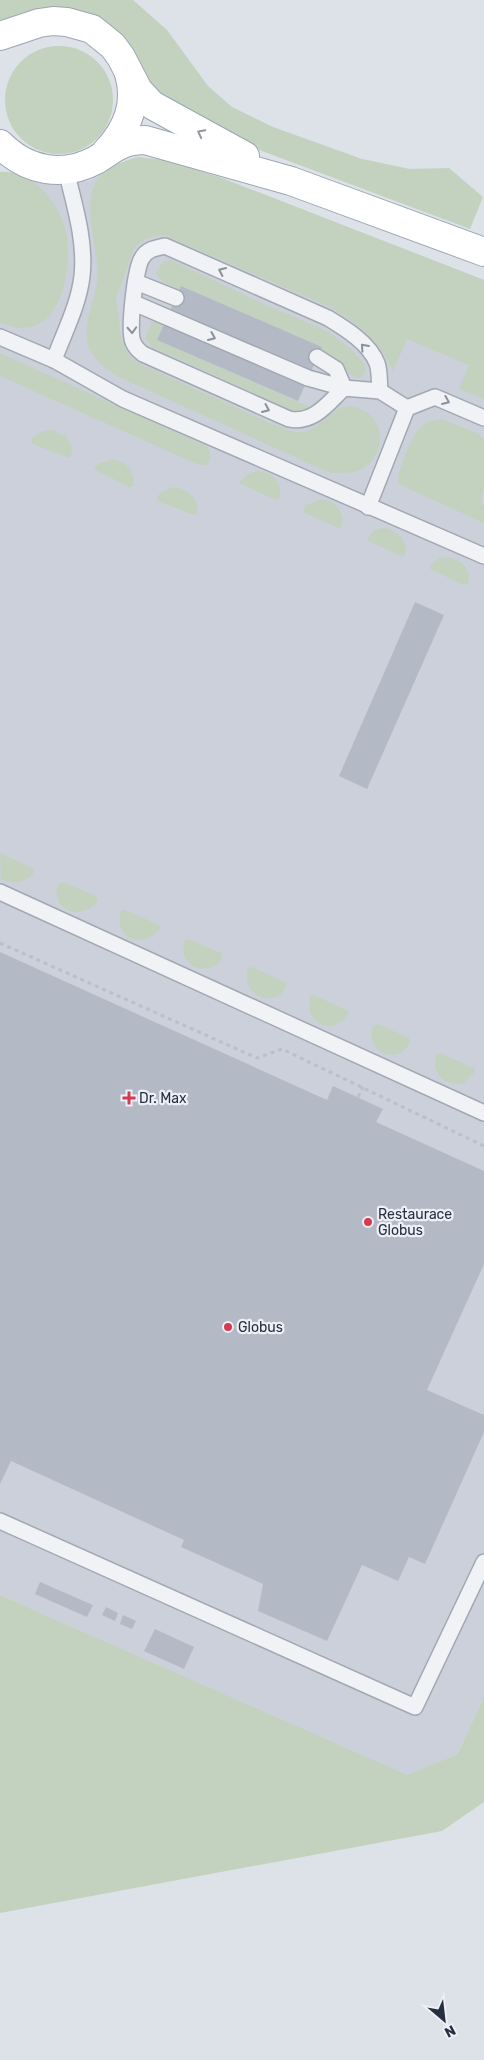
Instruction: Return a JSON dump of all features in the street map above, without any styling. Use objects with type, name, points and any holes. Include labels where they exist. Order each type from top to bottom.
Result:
[{"type":"main road","points":[[0,36],[40,23],[53,21],[67,22],[92,29],[113,46],[138,90],[152,105],[291,180]]},
{"type":"main road","points":[[0,48],[13,36],[27,28]]},
{"type":"main road","points":[[106,152],[121,135],[130,114],[132,91],[127,69]]},
{"type":"main road","points":[[0,144],[15,158],[35,167],[56,171],[88,164],[118,144],[145,140],[291,180],[484,252]]},
{"type":"lane","points":[[54,360],[79,292],[82,276],[81,242],[66,170]]},
{"type":"lane","points":[[344,388],[317,414],[305,420],[289,420],[143,354],[132,341],[131,326],[138,267],[142,257],[150,250],[165,246],[187,254],[328,318],[346,329],[365,346],[377,364],[380,391]]},
{"type":"lane","points":[[136,282],[176,298]]},
{"type":"lane","points":[[134,303],[308,378],[344,388],[380,391],[407,408]]},
{"type":"lane","points":[[0,338],[54,360],[123,399],[484,556]]},
{"type":"lane","points":[[317,357],[336,369],[344,388]]},
{"type":"lane","points":[[368,507],[407,408],[435,397],[484,418]]},
{"type":"lane","points":[[0,892],[484,1113]]},
{"type":"lane","points":[[0,1521],[415,1707],[484,1562]]},
{"type":"path","points":[[0,943],[257,1058],[282,1049],[484,1146]]},
{"type":"path","points":[[358,1097],[363,1087]]},
{"type":"shaded area","points":[[137,157],[163,160],[219,177],[484,280],[484,1696],[458,1754],[407,1776],[0,1595],[0,172],[12,173],[33,181],[63,186],[91,180],[116,165]]},
{"type":"green space","points":[[0,0],[133,0],[167,30],[208,86],[232,107],[273,127],[362,159],[410,169],[449,168],[483,197],[470,229],[230,139],[161,100],[146,84],[137,56],[119,33],[94,16],[0,24]]},
{"type":"green space","points":[[59,46],[80,50],[97,62],[109,79],[113,100],[109,121],[97,138],[80,150],[59,154],[38,150],[21,138],[9,121],[5,100],[9,79],[21,62],[38,50]]},
{"type":"green space","points":[[137,157],[163,160],[219,177],[484,280],[484,399],[459,389],[469,365],[407,339],[393,371],[375,342],[332,308],[164,235],[148,238],[134,248],[116,298],[121,337],[128,354],[136,362],[291,431],[306,431],[344,407],[354,407],[365,411],[372,417],[380,433],[378,450],[368,465],[360,470],[349,473],[330,473],[119,377],[110,371],[91,353],[87,339],[88,320],[98,273],[92,228],[91,194],[97,180],[107,170]]},
{"type":"green space","points":[[0,172],[23,176],[33,182],[51,199],[63,221],[68,245],[66,276],[56,306],[48,317],[36,325],[22,328],[0,323]]},
{"type":"green space","points":[[171,260],[255,300],[329,332],[353,351],[364,364],[366,371],[364,375],[358,379],[353,376],[320,350],[321,347],[181,286],[179,290],[166,284],[156,273],[163,262]]},
{"type":"green space","points":[[152,321],[163,325],[157,340],[310,407],[309,410],[301,413],[296,412],[152,347],[145,338]]},
{"type":"green space","points":[[0,353],[208,447],[211,459],[206,465],[199,465],[0,376]]},
{"type":"green space","points":[[442,419],[477,433],[484,439],[484,486],[481,500],[484,507],[484,523],[398,484],[403,461],[418,430],[425,424]]},
{"type":"green space","points":[[51,430],[61,433],[71,444],[72,448],[69,458],[33,444],[31,441],[39,433]]},
{"type":"green space","points":[[113,459],[122,462],[129,468],[133,476],[133,486],[129,487],[94,469],[98,464]]},
{"type":"green space","points":[[260,471],[265,472],[276,480],[280,489],[279,499],[276,500],[241,484],[240,481],[247,475]]},
{"type":"green space","points":[[176,487],[193,497],[197,505],[196,514],[193,515],[159,501],[157,498],[163,491]]},
{"type":"green space","points":[[322,499],[331,502],[339,510],[343,522],[341,527],[338,528],[305,513],[306,505]]},
{"type":"green space","points":[[384,528],[397,533],[403,540],[406,550],[405,555],[401,556],[368,541],[367,538],[376,530]]},
{"type":"green space","points":[[446,557],[464,565],[468,573],[468,584],[464,585],[429,567],[439,558]]},
{"type":"green space","points":[[0,853],[32,868],[34,870],[33,874],[25,880],[18,882],[1,879]]},
{"type":"green space","points":[[63,882],[96,896],[98,901],[83,911],[76,912],[63,907],[58,901],[57,893],[58,884]]},
{"type":"green space","points":[[125,910],[159,925],[160,928],[146,939],[132,939],[121,929],[121,911]]},
{"type":"green space","points":[[189,939],[221,953],[223,957],[210,968],[192,966],[183,951],[185,940]]},
{"type":"green space","points":[[252,967],[285,982],[287,985],[282,993],[276,997],[268,998],[254,993],[249,986],[247,978],[248,968]]},
{"type":"green space","points":[[311,994],[347,1010],[349,1014],[342,1021],[334,1025],[320,1024],[314,1019],[311,1012],[309,1004]]},
{"type":"green space","points":[[378,1024],[409,1038],[410,1042],[405,1050],[391,1055],[378,1049],[373,1043],[372,1035],[373,1026]]},
{"type":"green space","points":[[440,1053],[474,1068],[475,1072],[464,1083],[457,1084],[446,1081],[441,1078],[436,1069],[436,1056]]},
{"type":"green space","points":[[0,1595],[407,1775],[458,1754],[484,1696],[484,1802],[442,1831],[0,1913]]},
{"type":"building","points":[[181,286],[322,347],[298,401],[157,340]]},
{"type":"building","points":[[415,602],[444,615],[367,789],[339,776]]},
{"type":"building","name":"Globus","points":[[0,952],[327,1100],[333,1086],[383,1109],[376,1122],[484,1171],[484,1264],[427,1390],[484,1415],[484,1432],[425,1564],[409,1557],[398,1581],[362,1565],[327,1641],[258,1611],[263,1584],[181,1547],[184,1540],[11,1461],[0,1484]]},
{"type":"building","points":[[40,1582],[93,1605],[87,1617],[35,1594]]},
{"type":"building","points":[[106,1607],[118,1613],[115,1621],[102,1615]]},
{"type":"building","points":[[123,1615],[136,1621],[132,1629],[120,1624]]},
{"type":"building","points":[[155,1629],[194,1647],[184,1669],[144,1651]]},
{"type":"place","name":"Dr. Max","points":[[129,1098]]},
{"type":"place","name":"Restaurace Globus","points":[[368,1222]]},
{"type":"place","name":"Globus","points":[[228,1327]]}]
